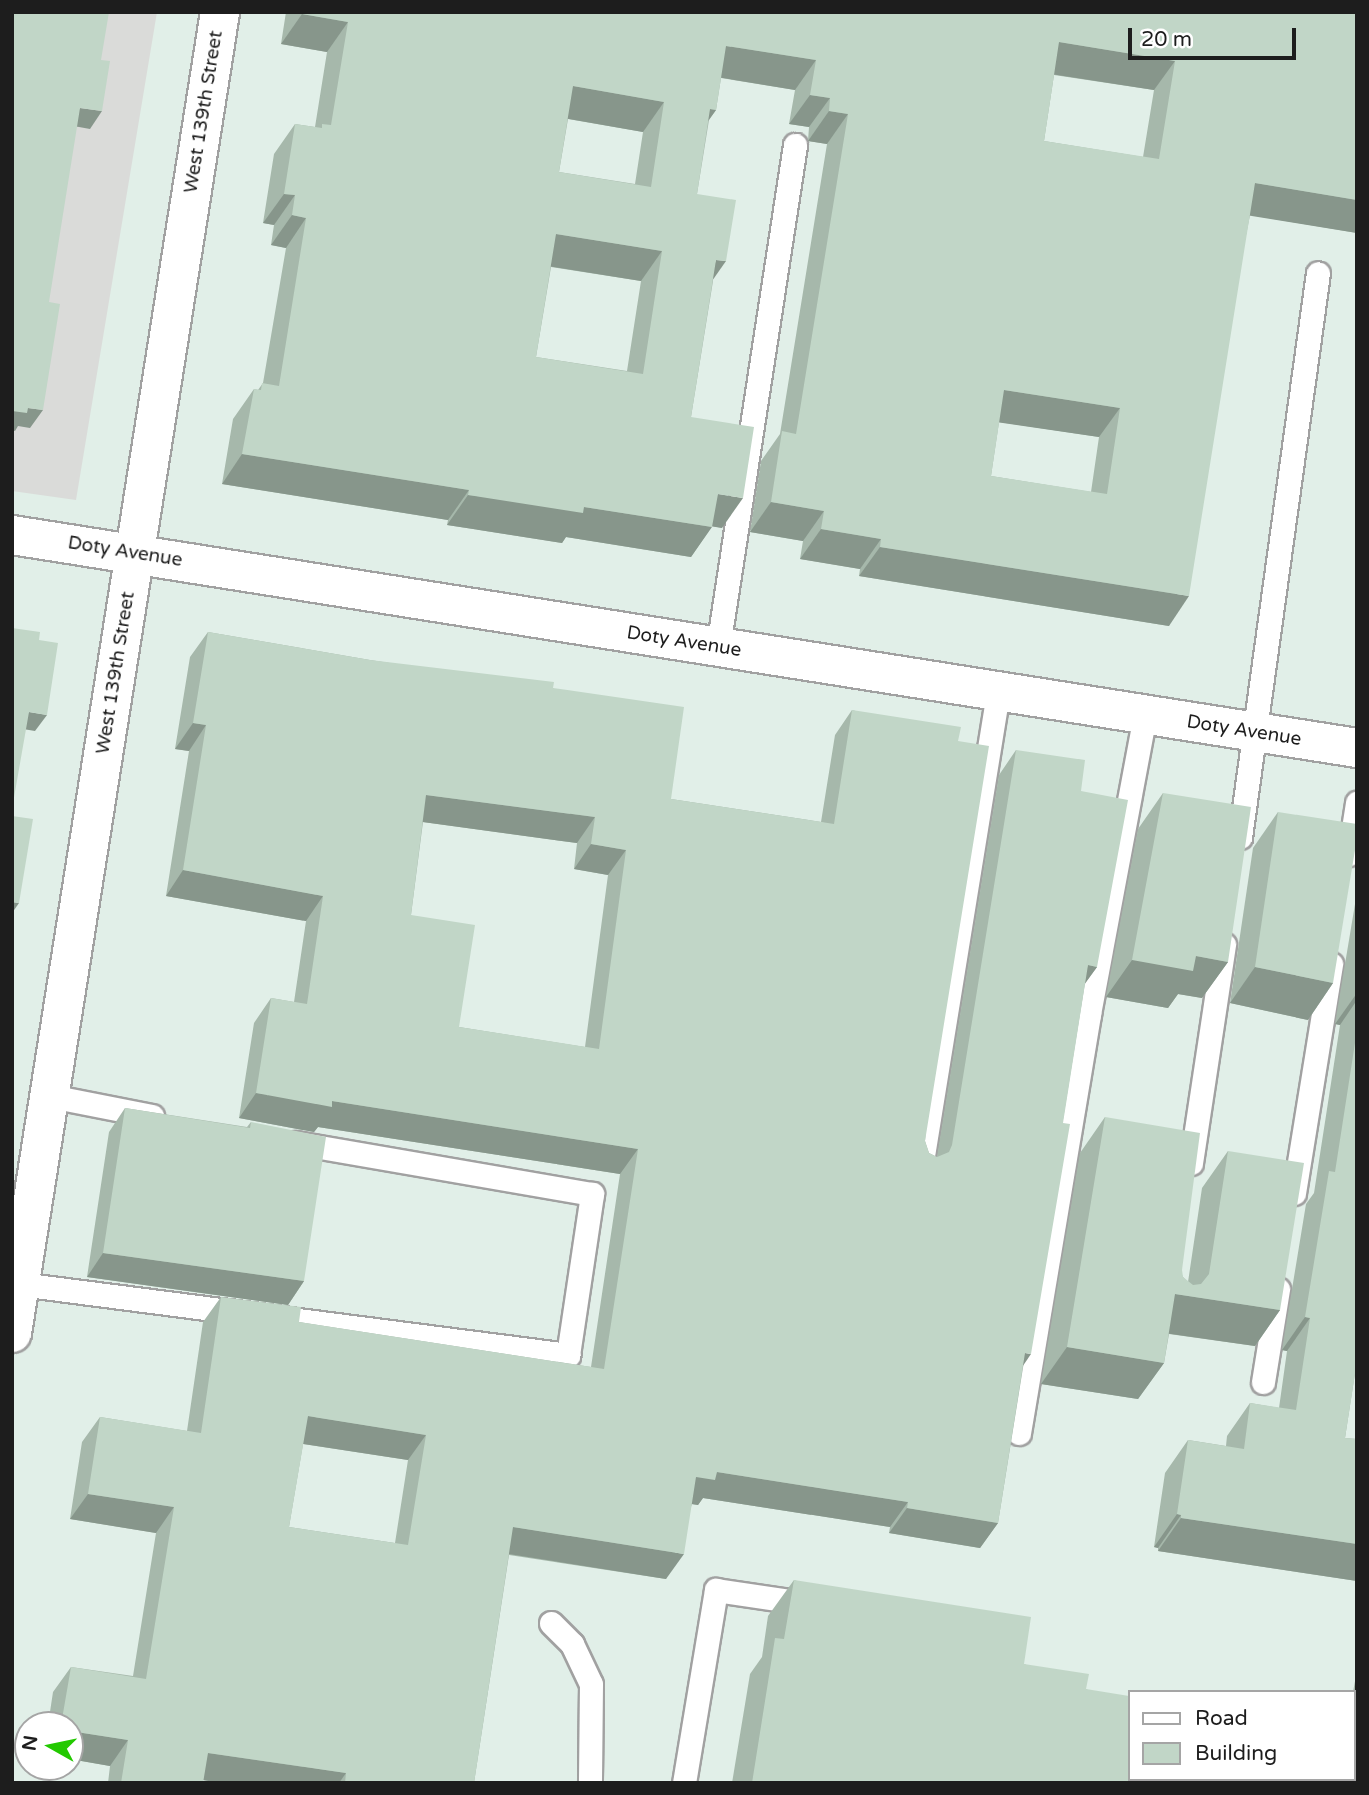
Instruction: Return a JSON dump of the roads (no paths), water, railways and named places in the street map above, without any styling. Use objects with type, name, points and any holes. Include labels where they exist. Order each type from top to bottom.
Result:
[{"type":"street","name":"West 139th Street","points":[[12,1333],[220,12]]},
{"type":"street","name":"Doty Avenue","points":[[12,535],[1357,748]]},
{"type":"lane","points":[[718,647],[795,145]]},
{"type":"lane","points":[[1236,860],[1318,273]]},
{"type":"lane","points":[[921,1168],[998,692]]},
{"type":"lane","points":[[1019,1433],[1089,1014],[1145,715]]},
{"type":"lane","points":[[1344,881],[1357,803]]},
{"type":"lane","points":[[1188,1186],[1226,928]]},
{"type":"lane","points":[[1290,1218],[1334,947]]},
{"type":"lane","points":[[50,1096],[171,1119]]},
{"type":"lane","points":[[20,1283],[568,1355],[592,1194],[278,1140]]},
{"type":"lane","points":[[1263,1382],[1281,1273]]},
{"type":"lane","points":[[684,1783],[716,1590],[836,1608]]},
{"type":"lane","points":[[551,1623],[572,1644],[591,1684],[590,1783]]}]
